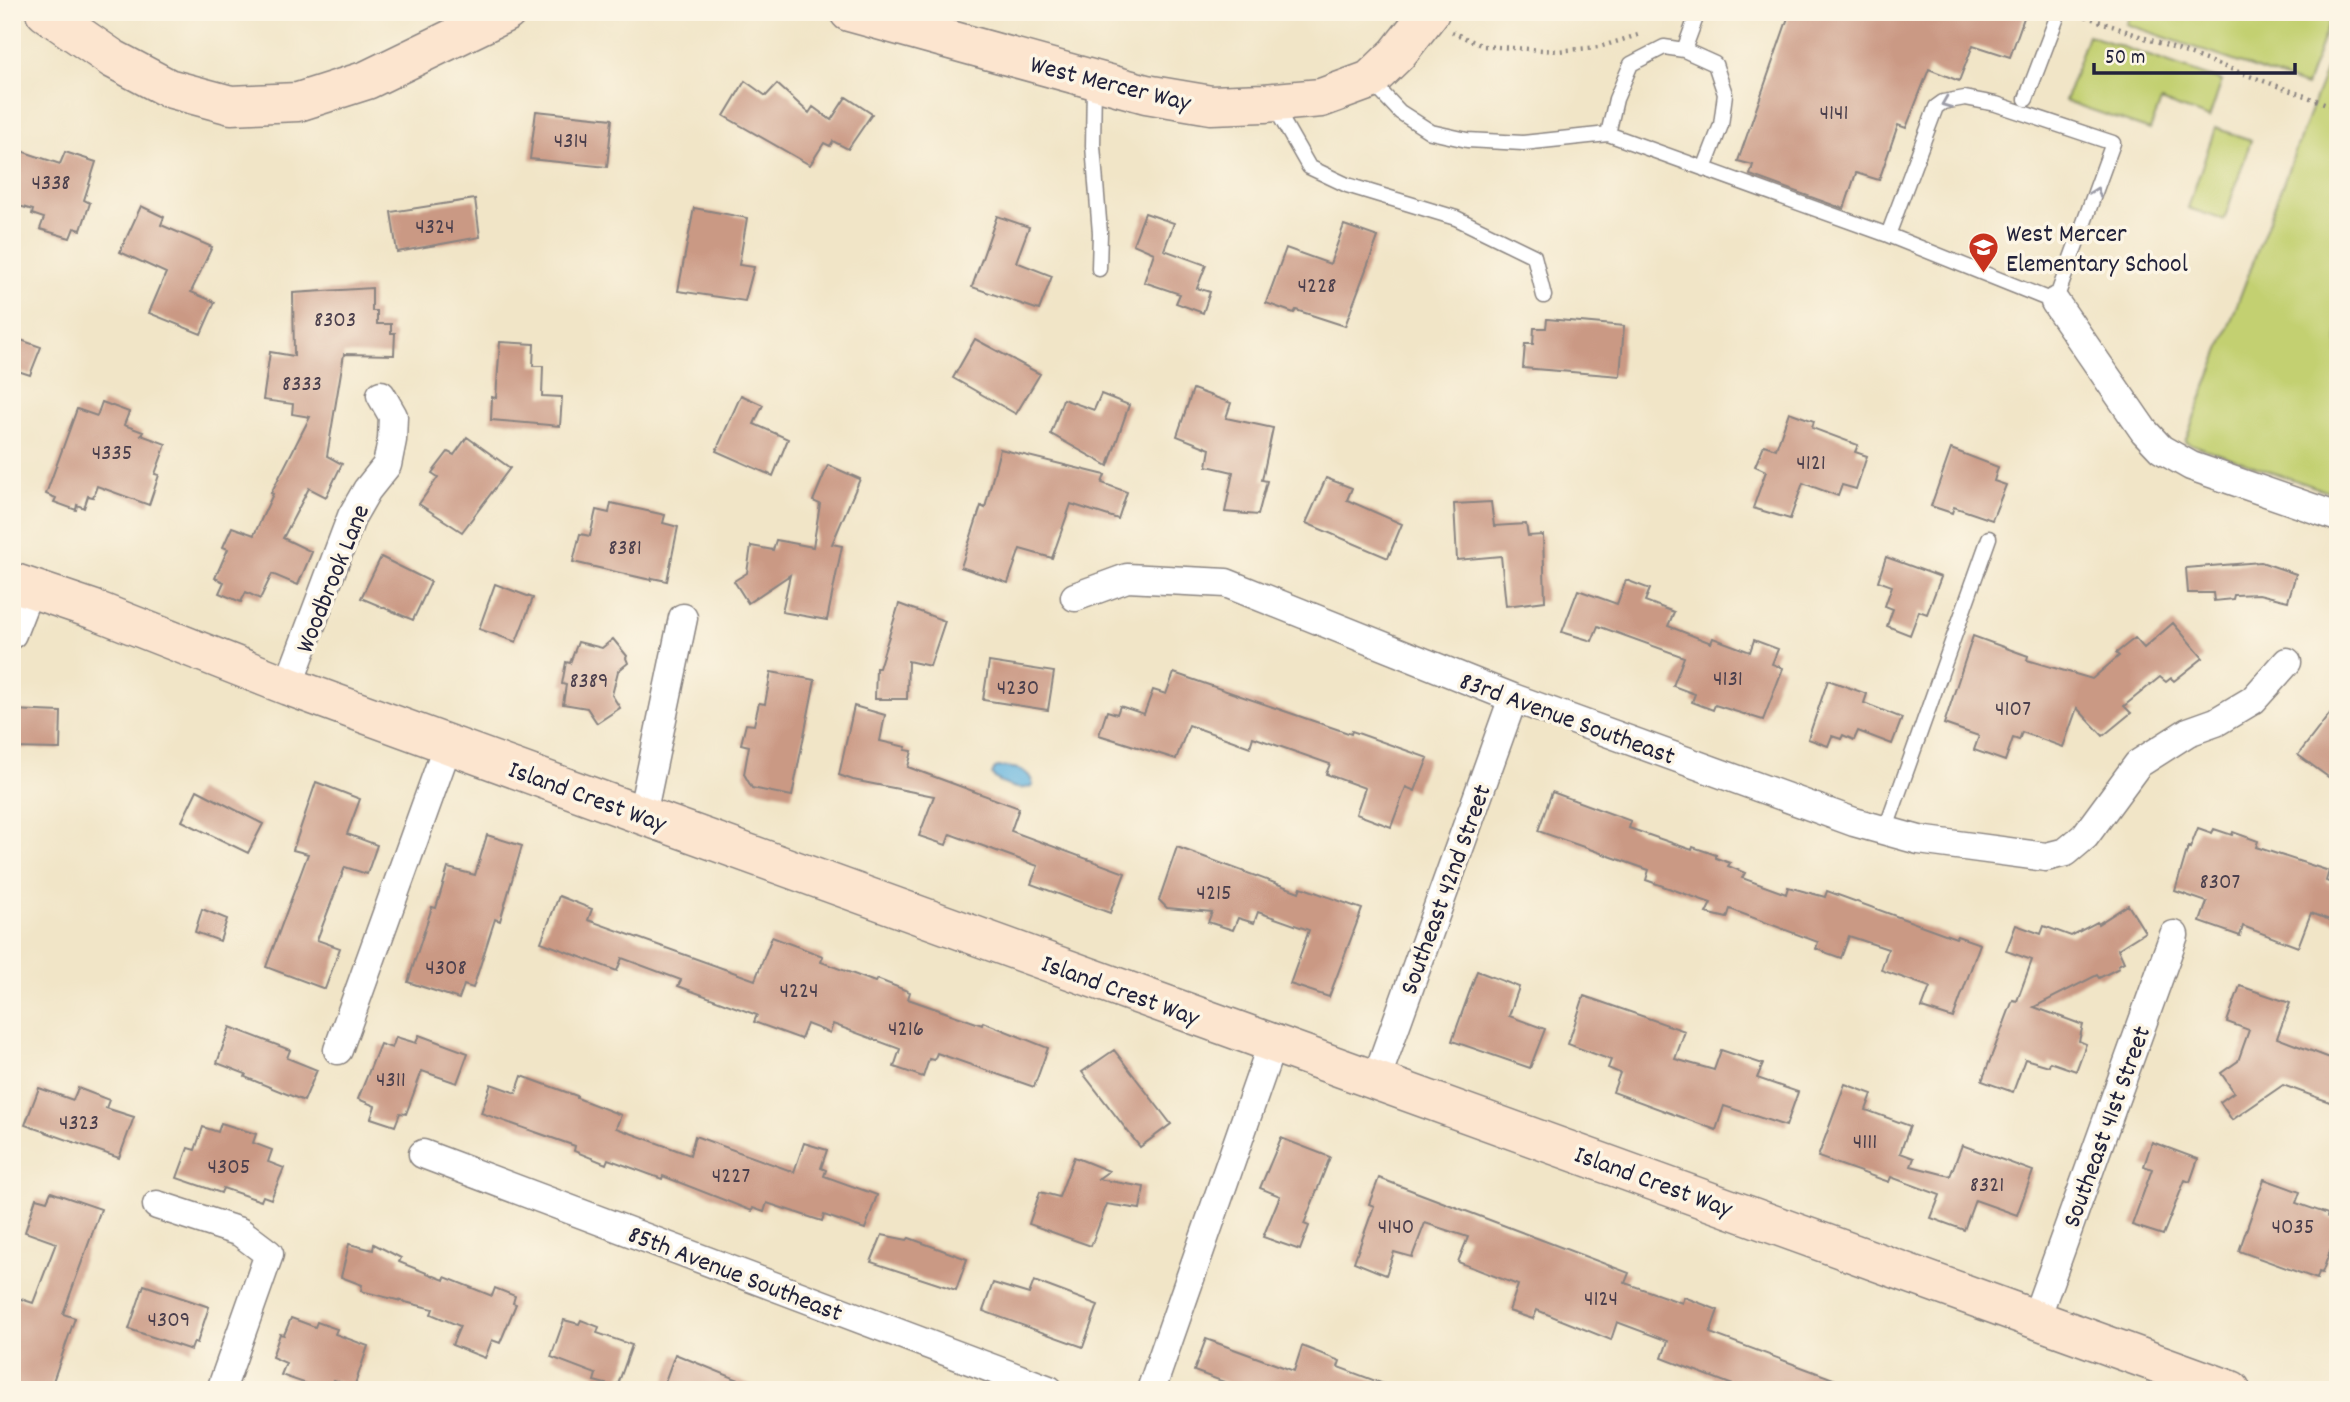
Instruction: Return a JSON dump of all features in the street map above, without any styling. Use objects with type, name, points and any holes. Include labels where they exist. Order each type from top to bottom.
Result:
[{"type":"main road","points":[[45,12],[113,59],[168,88],[231,105],[298,102],[367,80],[508,12]]},
{"type":"main road","name":"West Mercer Way","points":[[849,12],[1146,94],[1211,105],[1321,98],[1370,80],[1397,54],[1428,16]]},
{"type":"main road","name":"Island Crest Way","points":[[21,585],[642,815],[2231,1390]]},
{"type":"street","points":[[2055,302],[2144,431],[2161,449],[2191,466],[2338,517]]},
{"type":"street","name":"Woodbrook Lane","points":[[288,686],[352,516],[367,490],[387,466],[393,416],[381,395]]},
{"type":"street","name":"83rd Avenue Southeast","points":[[1075,597],[1127,578],[1226,583],[1513,698],[1854,822],[1919,840],[2046,857],[2066,852],[2092,828],[2138,764],[2188,732],[2216,722],[2253,701],[2287,662]]},
{"type":"street","points":[[12,634],[21,585]]},
{"type":"street","points":[[642,815],[684,618]]},
{"type":"street","name":"Southeast 42nd Street","points":[[1376,1080],[1513,698]]},
{"type":"street","points":[[338,1049],[448,744]]},
{"type":"street","name":"Southeast 41st Street","points":[[2036,1318],[2174,935]]},
{"type":"street","points":[[1151,1390],[1272,1044]]},
{"type":"street","name":"85th Avenue Southeast","points":[[423,1154],[1049,1390]]},
{"type":"street","points":[[157,1205],[240,1232],[269,1254],[221,1390]]},
{"type":"lane","points":[[1684,50],[1698,12]]},
{"type":"lane","points":[[2026,99],[2059,12]]},
{"type":"lane","points":[[1608,134],[1616,99],[1631,64],[1664,47],[1684,50],[1715,64],[1725,94],[1721,125],[1704,169]]},
{"type":"lane","points":[[1094,80],[1093,146],[1100,233],[1099,269]]},
{"type":"lane","points":[[1370,80],[1399,112],[1431,132],[1467,140],[1523,144],[1608,134],[1888,235],[2055,302],[2113,143],[1996,104],[1965,98],[1943,102],[1936,107],[1888,235]]},
{"type":"lane","points":[[1273,103],[1309,167],[1347,185],[1455,218],[1534,256],[1544,296]]},
{"type":"lane","points":[[1885,831],[1989,538]]},
{"type":"path","points":[[2074,12],[2338,108]]},
{"type":"path","points":[[1428,16],[1482,46],[1558,51],[1599,47],[1648,32]]},
{"type":"green space","points":[[2131,12],[2333,12],[2306,86],[2126,24]]},
{"type":"green space","points":[[2088,35],[2222,81],[2209,118],[2161,101],[2150,130],[2065,101]]},
{"type":"green space","points":[[2338,38],[2338,495],[2185,442]]},
{"type":"green space","points":[[2215,128],[2251,140],[2224,220],[2188,208]]},
{"type":"water","points":[[998,767],[1015,768],[1025,772],[1033,785],[1017,788],[1006,785],[992,775]]},
{"type":"building","points":[[1790,12],[2026,12],[2010,57],[1973,45],[1959,81],[1929,69],[1906,128],[1898,125],[1879,180],[1856,173],[1844,209],[1750,175],[1753,165],[1738,161]]},
{"type":"building","points":[[745,81],[766,96],[777,84],[809,113],[813,107],[831,120],[846,97],[872,114],[848,149],[833,141],[830,146],[824,143],[810,165],[724,116]]},
{"type":"building","points":[[536,111],[612,119],[607,167],[530,159]]},
{"type":"building","points":[[12,148],[60,164],[65,152],[96,162],[84,200],[90,203],[81,230],[74,228],[70,238],[40,229],[44,218],[32,214],[33,210],[12,204]]},
{"type":"building","points":[[475,199],[480,237],[397,252],[391,212]]},
{"type":"building","points":[[141,206],[164,217],[161,225],[212,247],[191,292],[215,302],[201,334],[149,313],[166,273],[120,252]]},
{"type":"building","points":[[694,208],[747,218],[739,265],[754,267],[745,301],[678,291]]},
{"type":"building","points":[[1145,213],[1174,223],[1164,250],[1206,265],[1197,288],[1210,292],[1203,313],[1176,303],[1180,294],[1144,282],[1154,253],[1133,244]]},
{"type":"building","points":[[997,216],[1029,227],[1016,262],[1052,276],[1039,310],[972,287]]},
{"type":"building","points":[[1344,225],[1378,237],[1345,326],[1266,303],[1286,248],[1330,264]]},
{"type":"building","points":[[372,288],[372,311],[377,311],[377,324],[391,324],[391,333],[395,333],[394,355],[344,354],[327,456],[342,464],[326,497],[309,488],[283,538],[312,552],[298,585],[272,574],[260,599],[246,592],[241,602],[219,593],[224,582],[215,578],[228,549],[223,547],[232,527],[254,535],[273,494],[271,493],[310,417],[292,414],[293,404],[263,400],[270,352],[294,356],[293,293]]},
{"type":"building","points":[[1547,319],[1624,326],[1620,376],[1523,368],[1525,344],[1533,344],[1534,328],[1546,328]]},
{"type":"building","points":[[12,337],[41,347],[30,375],[12,369]]},
{"type":"building","points":[[975,339],[1040,374],[1016,414],[953,378]]},
{"type":"building","points":[[500,342],[534,344],[533,366],[543,366],[542,396],[562,397],[560,426],[491,420],[492,397],[496,398]]},
{"type":"building","points":[[1193,389],[1231,403],[1226,418],[1273,428],[1262,480],[1267,481],[1258,515],[1225,512],[1233,472],[1207,466],[1210,449],[1177,436]]},
{"type":"building","points":[[1101,394],[1129,405],[1108,466],[1051,434],[1063,399],[1094,410]]},
{"type":"building","points":[[741,395],[763,405],[754,424],[788,439],[773,476],[716,451]]},
{"type":"building","points":[[102,402],[129,412],[124,425],[143,432],[141,435],[166,444],[155,474],[159,475],[149,505],[97,486],[93,497],[88,496],[84,508],[77,505],[76,510],[54,502],[56,498],[46,494],[77,409],[97,416]]},
{"type":"building","points":[[1789,412],[1814,421],[1812,428],[1858,445],[1855,452],[1867,456],[1856,489],[1842,485],[1838,496],[1803,483],[1790,519],[1753,508],[1766,471],[1755,466],[1764,445],[1776,449]]},
{"type":"building","points":[[467,437],[510,468],[462,532],[419,504],[438,477],[432,473],[448,452],[454,455]]},
{"type":"building","points":[[1000,449],[1105,475],[1102,483],[1127,492],[1118,519],[1071,504],[1052,558],[1020,549],[1008,583],[961,567],[981,506],[985,508]]},
{"type":"building","points":[[1951,449],[1998,467],[1994,481],[2006,485],[1992,520],[1954,507],[1952,513],[1931,506]]},
{"type":"building","points":[[828,465],[860,479],[832,544],[842,546],[827,620],[782,612],[790,575],[748,603],[734,581],[747,573],[751,546],[773,550],[776,540],[813,547],[820,504],[813,501]]},
{"type":"building","points":[[1326,478],[1352,488],[1347,500],[1402,524],[1388,558],[1306,523]]},
{"type":"building","points":[[1491,502],[1494,526],[1526,524],[1528,536],[1543,535],[1545,601],[1506,606],[1501,556],[1457,560],[1454,504]]},
{"type":"building","points":[[611,503],[665,515],[663,523],[678,527],[667,581],[651,580],[573,562],[580,534],[590,536],[596,510],[609,513]]},
{"type":"building","points":[[381,557],[431,582],[413,620],[361,598]]},
{"type":"building","points":[[1886,557],[1941,577],[1927,614],[1919,611],[1910,635],[1887,626],[1893,609],[1885,606],[1892,586],[1878,581]]},
{"type":"building","points":[[2261,562],[2296,574],[2288,601],[2259,594],[2234,595],[2233,599],[2214,601],[2213,593],[2188,593],[2186,568]]},
{"type":"building","points":[[1626,580],[1650,589],[1645,601],[1674,612],[1668,626],[1711,643],[1713,638],[1750,652],[1754,640],[1778,649],[1772,664],[1783,668],[1763,720],[1715,705],[1713,710],[1692,702],[1695,694],[1673,686],[1684,657],[1598,626],[1592,641],[1562,632],[1578,590],[1617,604]]},
{"type":"building","points":[[495,584],[533,598],[516,642],[479,629]]},
{"type":"building","points":[[899,604],[945,621],[930,666],[908,661],[907,699],[875,699],[876,668],[879,668]]},
{"type":"building","points":[[2173,623],[2203,658],[2174,681],[2171,678],[2166,682],[2160,677],[2124,706],[2131,713],[2103,736],[2077,708],[2063,747],[2022,732],[2019,740],[2013,738],[2005,761],[1974,750],[1979,736],[1944,724],[1973,636],[2028,656],[2027,660],[2092,679],[2119,656],[2116,653],[2135,638],[2144,648]]},
{"type":"building","points":[[613,639],[627,656],[628,663],[618,671],[612,695],[620,708],[597,723],[587,708],[563,704],[566,685],[562,684],[566,662],[570,663],[578,642],[602,648]]},
{"type":"building","points":[[989,662],[1054,672],[1048,710],[983,700]]},
{"type":"building","points":[[771,672],[815,680],[792,796],[752,788],[744,774],[749,746],[741,744],[746,724],[754,725],[759,703],[765,704]]},
{"type":"building","points":[[1174,673],[1428,758],[1415,791],[1406,787],[1391,827],[1356,814],[1365,788],[1326,774],[1330,764],[1253,737],[1250,747],[1189,725],[1176,759],[1099,735],[1107,711],[1117,714],[1120,706],[1144,714],[1153,690],[1166,694]]},
{"type":"building","points":[[1828,680],[1867,694],[1864,703],[1902,718],[1892,744],[1858,731],[1854,740],[1843,735],[1841,739],[1832,736],[1828,746],[1808,739]]},
{"type":"building","points":[[2338,703],[2338,784],[2298,755]]},
{"type":"building","points":[[854,706],[885,715],[880,741],[912,751],[908,767],[1019,808],[1011,831],[1125,873],[1110,913],[1031,884],[1038,866],[950,834],[946,845],[919,836],[934,796],[839,775]]},
{"type":"building","points":[[12,710],[61,712],[60,749],[12,748]]},
{"type":"building","points":[[316,782],[360,799],[347,834],[377,845],[367,874],[345,867],[317,940],[340,948],[325,989],[266,967],[308,854],[293,850]]},
{"type":"building","points":[[197,790],[263,824],[248,853],[182,821]]},
{"type":"building","points":[[1552,792],[1631,821],[1629,828],[1692,850],[1693,847],[1716,855],[1716,858],[1730,863],[1728,866],[1745,873],[1742,878],[1786,894],[1788,887],[1825,897],[1827,891],[1956,938],[1957,936],[1980,944],[1953,1018],[1922,1008],[1930,987],[1881,970],[1888,949],[1849,936],[1841,958],[1816,949],[1818,942],[1730,909],[1727,918],[1706,913],[1711,903],[1646,880],[1649,870],[1538,831]]},
{"type":"building","points":[[2198,828],[2212,833],[2214,829],[2232,835],[2233,832],[2258,841],[2256,847],[2329,871],[2326,881],[2338,886],[2338,923],[2311,913],[2298,947],[2243,926],[2240,936],[2200,922],[2207,902],[2175,891],[2188,847],[2190,848]]},
{"type":"building","points":[[487,835],[522,846],[500,921],[495,919],[473,988],[464,985],[459,999],[408,982],[432,907],[436,908],[448,868],[475,875]]},
{"type":"building","points":[[1177,847],[1299,892],[1301,887],[1362,909],[1329,997],[1290,984],[1309,930],[1258,912],[1254,923],[1238,918],[1233,930],[1208,922],[1212,912],[1167,908],[1159,900]]},
{"type":"building","points":[[559,896],[592,909],[588,920],[755,980],[772,937],[823,956],[821,962],[910,992],[908,999],[982,1025],[983,1022],[1048,1048],[1034,1087],[937,1053],[934,1060],[929,1059],[923,1077],[894,1067],[900,1049],[833,1024],[830,1033],[807,1024],[801,1039],[754,1022],[757,1015],[678,986],[681,980],[622,958],[617,971],[541,942]]},
{"type":"building","points":[[2128,905],[2145,932],[2118,949],[2124,962],[2118,965],[2119,968],[2099,978],[2097,975],[2034,1007],[2083,1025],[2079,1041],[2086,1044],[2076,1071],[2050,1062],[2049,1066],[2025,1059],[2013,1092],[1982,1081],[2013,1000],[2017,1001],[2032,960],[2006,951],[2016,925],[2041,934],[2044,926],[2071,936],[2097,922],[2098,924]]},
{"type":"building","points":[[202,909],[227,919],[220,941],[195,932]]},
{"type":"building","points":[[1477,971],[1519,987],[1509,1016],[1545,1029],[1530,1068],[1452,1041]]},
{"type":"building","points":[[2240,986],[2290,1003],[2277,1038],[2338,1061],[2338,1105],[2283,1085],[2232,1120],[2220,1102],[2234,1092],[2221,1073],[2238,1061],[2249,1030],[2227,1022]]},
{"type":"building","points":[[1584,996],[1685,1031],[1675,1059],[1714,1070],[1721,1050],[1763,1064],[1757,1078],[1798,1092],[1786,1126],[1724,1106],[1716,1130],[1613,1092],[1620,1073],[1608,1068],[1611,1060],[1568,1044]]},
{"type":"building","points":[[230,1027],[290,1050],[287,1058],[317,1070],[304,1101],[217,1063]]},
{"type":"building","points":[[419,1035],[468,1053],[457,1083],[422,1071],[406,1114],[400,1113],[395,1126],[371,1118],[375,1106],[358,1099],[380,1044],[392,1048],[396,1037],[416,1043]]},
{"type":"building","points":[[1114,1050],[1171,1124],[1140,1147],[1082,1072]]},
{"type":"building","points":[[522,1076],[621,1115],[616,1128],[690,1155],[695,1136],[794,1172],[804,1143],[827,1150],[821,1168],[826,1170],[824,1176],[877,1195],[865,1229],[824,1215],[822,1221],[767,1203],[764,1212],[753,1208],[752,1211],[663,1176],[662,1179],[608,1159],[606,1164],[574,1151],[575,1146],[481,1113],[491,1084],[516,1093]]},
{"type":"building","points":[[1845,1084],[1872,1094],[1866,1110],[1910,1126],[1900,1153],[1914,1158],[1911,1166],[1950,1176],[1962,1145],[2033,1171],[2017,1215],[1975,1200],[1964,1230],[1931,1218],[1940,1195],[1891,1177],[1889,1182],[1818,1157]]},
{"type":"building","points":[[39,1088],[73,1100],[78,1088],[109,1100],[106,1108],[134,1117],[119,1158],[25,1125]]},
{"type":"building","points":[[221,1123],[256,1134],[253,1143],[272,1150],[268,1162],[284,1168],[271,1199],[263,1196],[261,1201],[223,1188],[221,1193],[177,1178],[188,1148],[195,1150],[203,1127],[218,1132]]},
{"type":"building","points":[[1281,1138],[1330,1157],[1304,1224],[1309,1226],[1300,1250],[1263,1237],[1280,1196],[1260,1188]]},
{"type":"building","points":[[2152,1142],[2198,1159],[2190,1182],[2185,1180],[2163,1235],[2132,1225],[2152,1169],[2144,1166]]},
{"type":"building","points":[[1074,1157],[1109,1171],[1098,1179],[1144,1187],[1140,1209],[1107,1204],[1091,1246],[1029,1224],[1040,1192],[1059,1197]]},
{"type":"building","points":[[1379,1178],[1629,1273],[1625,1283],[1682,1303],[1684,1297],[1718,1310],[1710,1333],[1855,1387],[1854,1390],[1746,1390],[1662,1358],[1668,1341],[1617,1322],[1611,1340],[1537,1310],[1533,1319],[1509,1311],[1518,1285],[1458,1262],[1468,1237],[1425,1223],[1412,1257],[1394,1252],[1386,1275],[1354,1262],[1374,1206],[1369,1204]]},
{"type":"building","points":[[2264,1179],[2300,1192],[2296,1203],[2328,1214],[2327,1217],[2338,1221],[2338,1229],[2322,1273],[2319,1272],[2317,1279],[2239,1251]]},
{"type":"building","points":[[51,1192],[101,1209],[63,1314],[75,1318],[50,1390],[12,1390],[12,1296],[33,1303],[56,1243],[25,1232],[36,1198],[47,1201]]},
{"type":"building","points":[[882,1235],[907,1240],[909,1238],[967,1259],[956,1290],[871,1262]]},
{"type":"building","points":[[349,1244],[373,1250],[374,1244],[401,1258],[399,1262],[444,1280],[445,1277],[492,1296],[495,1288],[515,1296],[513,1303],[516,1304],[500,1343],[492,1340],[485,1358],[452,1345],[460,1326],[431,1314],[433,1309],[361,1291],[362,1285],[341,1277]]},
{"type":"building","points":[[1034,1281],[1098,1305],[1083,1347],[983,1311],[993,1283],[1029,1294]]},
{"type":"building","points":[[144,1285],[209,1307],[197,1343],[194,1342],[191,1350],[129,1329]]},
{"type":"building","points":[[291,1318],[315,1327],[317,1322],[337,1329],[335,1334],[368,1346],[354,1387],[334,1380],[330,1390],[324,1390],[281,1375],[286,1363],[272,1357],[280,1334],[284,1335]]},
{"type":"building","points":[[564,1320],[579,1324],[581,1320],[599,1327],[597,1333],[632,1345],[617,1387],[594,1381],[596,1374],[551,1357]]},
{"type":"building","points":[[1206,1339],[1294,1371],[1302,1346],[1340,1361],[1338,1367],[1392,1387],[1391,1390],[1228,1390],[1230,1384],[1194,1371]]},
{"type":"building","points":[[675,1354],[761,1389],[662,1390]]},
{"type":"place","name":"West Mercer Elementary School","points":[[1983,274]]}]
